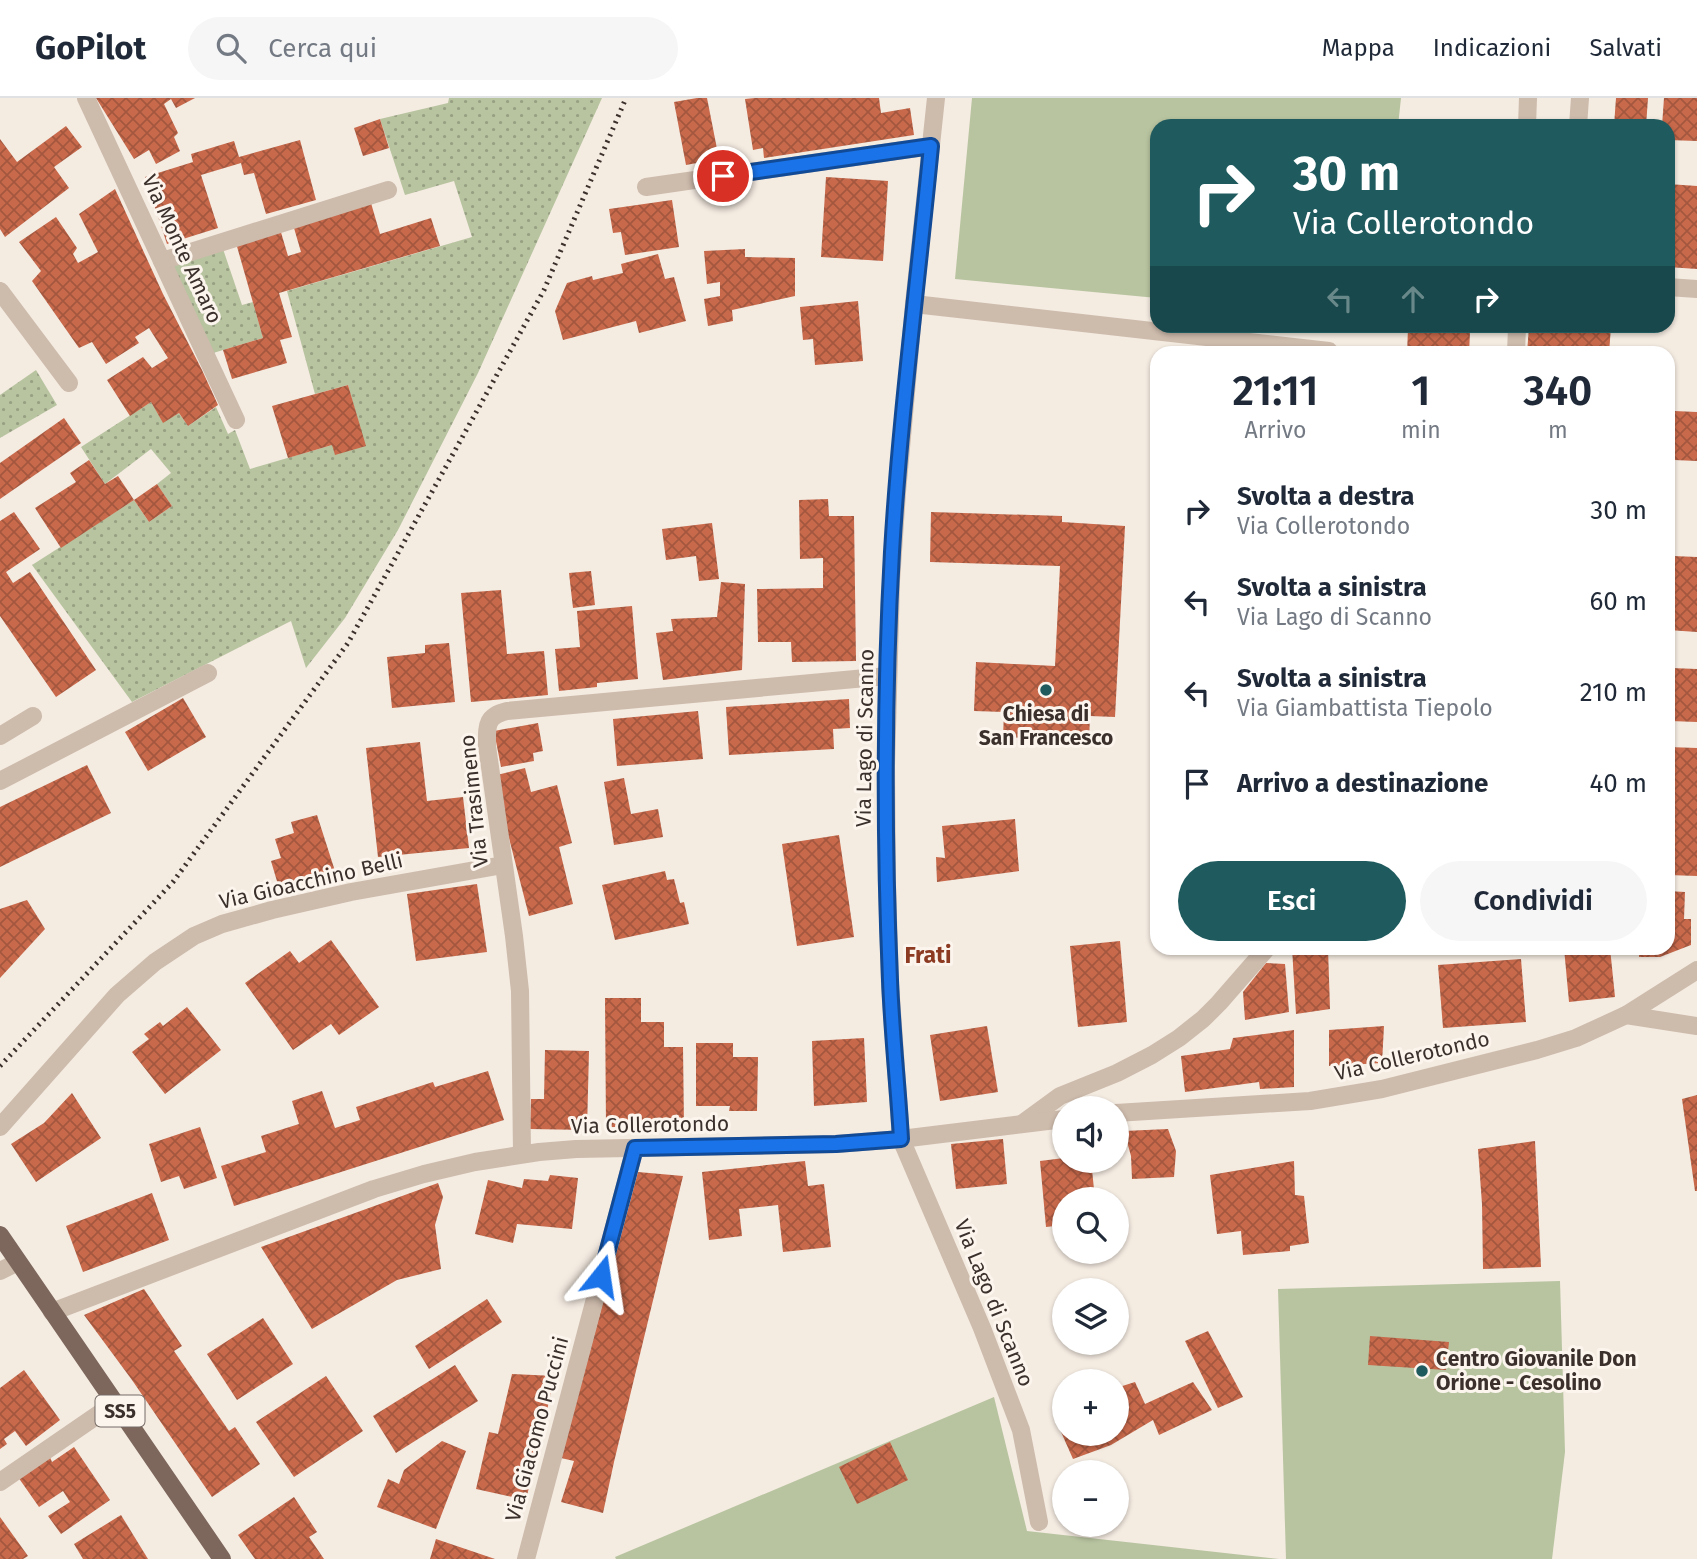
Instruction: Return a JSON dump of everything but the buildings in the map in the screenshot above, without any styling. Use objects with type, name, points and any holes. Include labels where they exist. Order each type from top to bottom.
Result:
[{"type":"main road","name":"SS5","points":[[0,1235],[222,1559]]},
{"type":"street","name":"Via Monte Amaro","points":[[86,98],[236,420]]},
{"type":"street","name":"Via Lago di Scanno","points":[[936,98],[894,521],[888,676],[887,897],[901,1139],[982,1328],[1021,1430],[1039,1522]]},
{"type":"street","points":[[1527,119],[1528,98]]},
{"type":"street","points":[[1578,119],[1580,98]]},
{"type":"street","points":[[646,187],[931,146]]},
{"type":"street","points":[[162,261],[388,190]]},
{"type":"street","points":[[1675,287],[1697,289]]},
{"type":"street","points":[[0,291],[69,383]]},
{"type":"street","points":[[914,304],[1150,331]]},
{"type":"street","points":[[1170,333],[1285,346]]},
{"type":"street","points":[[0,781],[208,673]]},
{"type":"street","name":"Via Trasimeno","points":[[522,1153],[522,1007],[516,946],[487,746],[490,718],[507,711],[888,676]]},
{"type":"street","points":[[0,736],[33,716]]},
{"type":"street","name":"Via Gioacchino Belli","points":[[0,1127],[117,995],[155,962],[194,936],[222,924],[272,910],[351,892],[503,865]]},
{"type":"street","points":[[1022,1124],[1060,1096],[1117,1073],[1179,1038],[1219,1003],[1261,955]]},
{"type":"street","name":"Via Collerotondo","points":[[1129,1112],[1287,1103],[1395,1085],[1558,1044],[1592,1032],[1626,1015],[1697,971]]},
{"type":"street","points":[[1626,1015],[1697,1026]]},
{"type":"street","name":"Via Collerotondo","points":[[52,1312],[374,1189],[475,1162],[522,1153],[576,1149],[836,1144],[1052,1120]]},
{"type":"street","name":"Via Giacomo Puccini","points":[[526,1559],[635,1148]]},
{"type":"street","points":[[0,1271],[18,1262]]},
{"type":"street","points":[[0,1482],[115,1403]]},
{"type":"green space","points":[[449,98],[602,98],[478,373],[398,530],[345,618],[306,668],[291,621],[132,702],[32,565],[134,500],[149,522],[172,506],[157,484],[171,473],[151,449],[105,484],[81,447],[151,402],[163,422],[179,413],[188,426],[216,407],[228,434],[235,430],[250,469],[332,445],[365,446],[348,385],[315,394],[287,291],[472,237],[454,181],[405,195],[380,119],[448,103]]},
{"type":"green space","points":[[972,98],[1401,98],[1399,119],[1150,119],[1150,297],[955,279]]},
{"type":"green space","points":[[223,249],[242,305],[253,302],[263,338],[210,354],[170,264]]},
{"type":"green space","points":[[36,370],[57,405],[0,438],[0,395]]},
{"type":"green space","name":"Centro Giovanile Don Orione - Cesolino","points":[[1560,1281],[1565,1452],[1552,1559],[1286,1559],[1278,1289]]},
{"type":"green space","points":[[994,1397],[1027,1531],[1052,1534],[1052,1537],[1081,1537],[1279,1559],[616,1559],[615,1557]]},
{"type":"railway","points":[[0,1066],[173,882],[348,643],[544,290],[626,98]]},
{"type":"place","name":"Chiesa di San Francesco","points":[[1046,690]]},
{"type":"place","name":"Centro Giovanile Don Orione - Cesolino","points":[[1422,1371]]},
{"type":"district","name":"Frati","points":[[928,955]]},
{"type":"route","points":[[601,1276],[635,1148],[836,1144],[901,1139],[890,984],[887,885],[886,781],[890,612],[897,492],[931,146],[723,176]]}]
